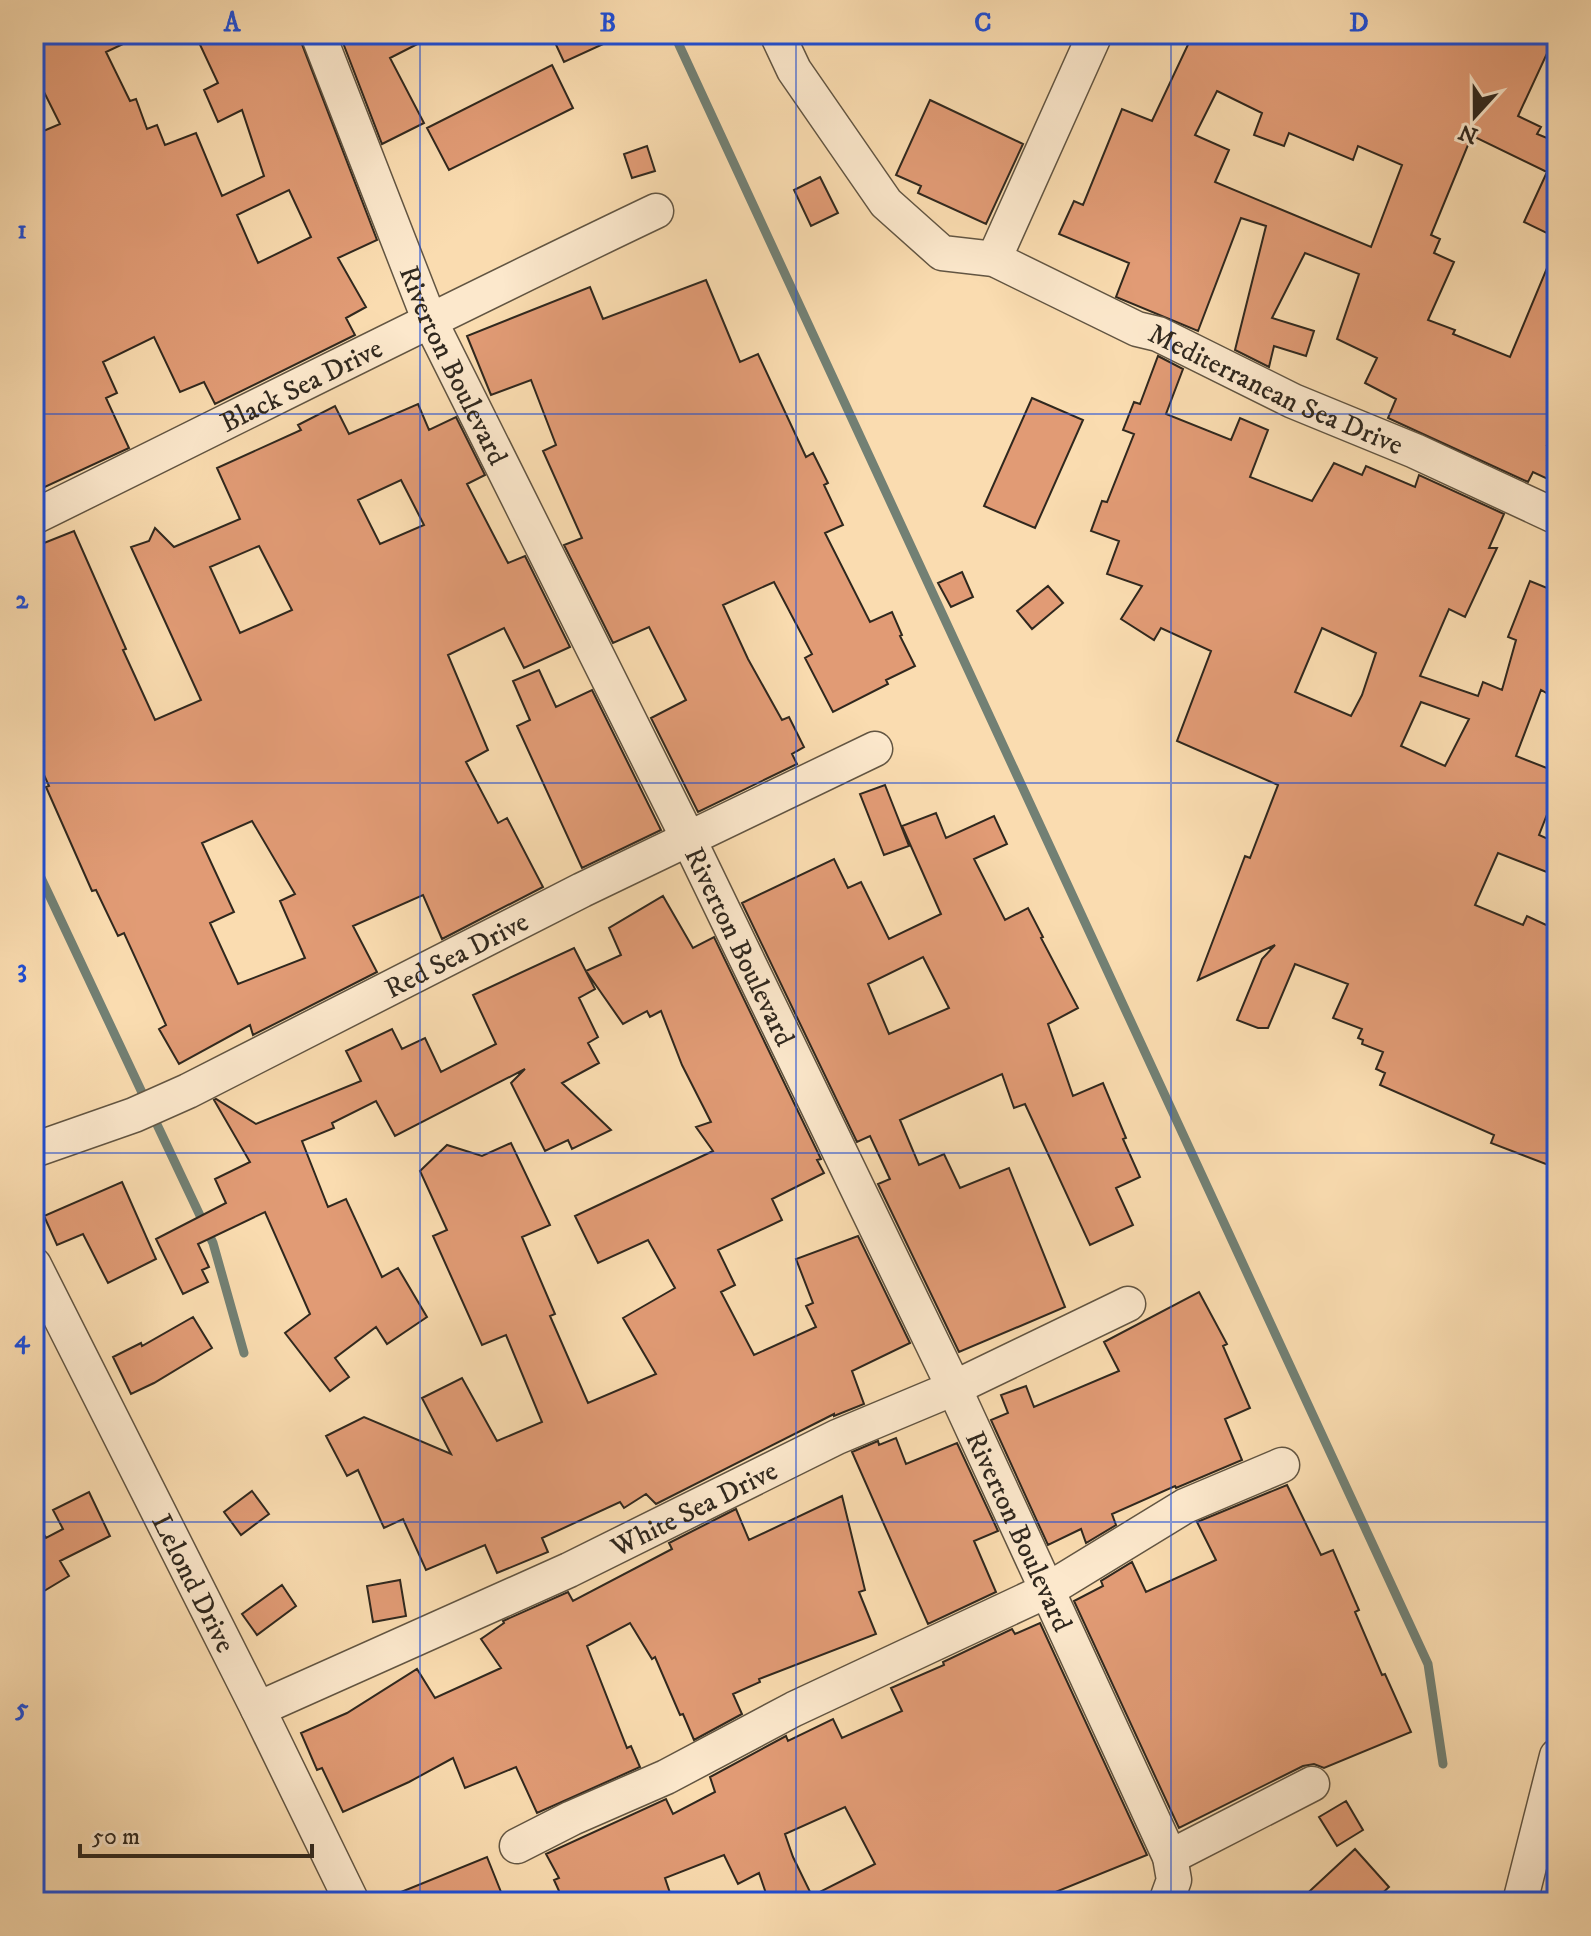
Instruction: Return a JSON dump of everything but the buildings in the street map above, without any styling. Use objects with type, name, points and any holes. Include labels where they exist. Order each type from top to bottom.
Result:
[{"type":"street","name":"Riverton Boulevard","points":[[318,34],[429,319],[689,840],[954,1388],[1170,1857]]},
{"type":"street","name":"Mediterranean Sea Drive","points":[[777,34],[794,70],[886,203],[942,253],[994,259],[1137,329],[1158,334],[1293,401],[1415,451],[1557,517]]},
{"type":"street","points":[[994,259],[1095,34]]},
{"type":"street","name":"Black Sea Drive","points":[[34,517],[199,437],[429,319],[656,211]]},
{"type":"street","name":"Red Sea Drive","points":[[34,1150],[134,1115],[188,1091],[582,890],[875,749]]},
{"type":"street","name":"Lelond Drive","points":[[34,1265],[352,1902]]},
{"type":"street","name":"White Sea Drive","points":[[258,1709],[569,1570],[837,1437],[954,1388],[1128,1304]]},
{"type":"street","points":[[517,1846],[666,1777],[794,1709],[1046,1591],[1185,1506],[1282,1465]]},
{"type":"street","points":[[1520,1902],[1557,1756]]},
{"type":"street","points":[[1166,1902],[1174,1880],[1170,1857],[1312,1784]]},
{"type":"waterway","points":[[674,34],[1428,1664],[1443,1764]]},
{"type":"waterway","points":[[34,863],[146,1101]]},
{"type":"waterway","points":[[152,1114],[213,1243],[244,1353]]}]
